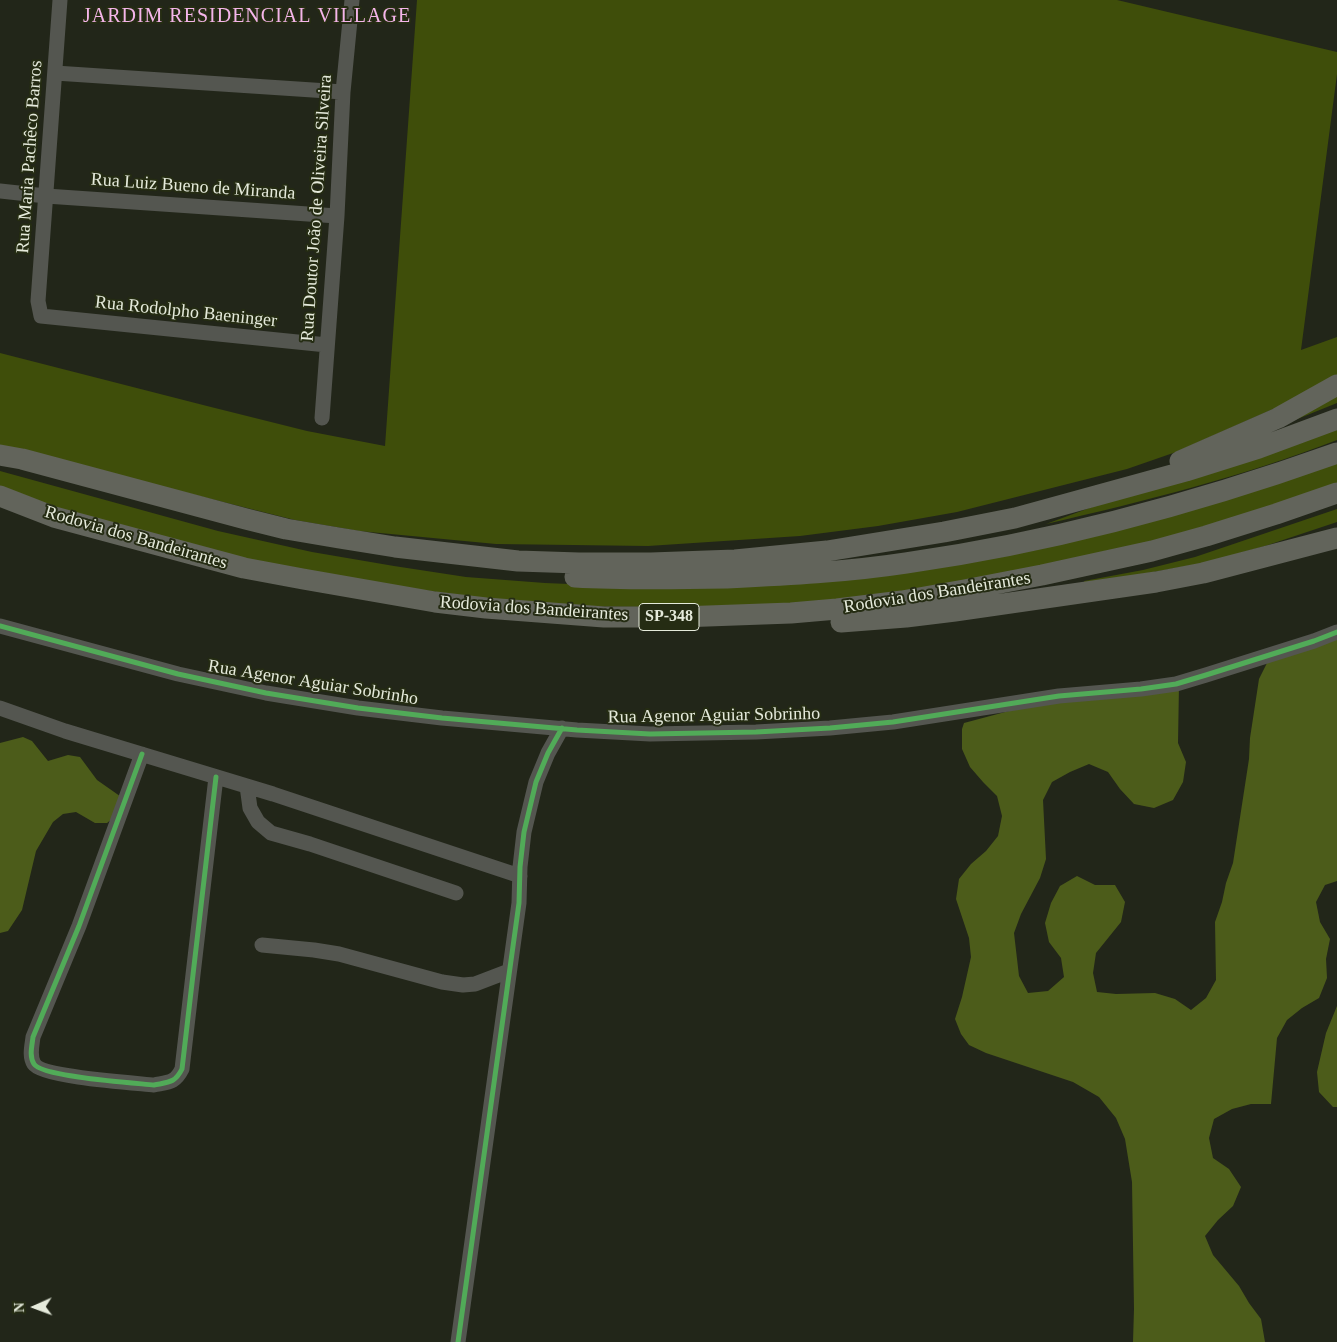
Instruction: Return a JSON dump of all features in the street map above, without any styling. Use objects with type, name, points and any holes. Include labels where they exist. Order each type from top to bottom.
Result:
[{"type":"highway","points":[[1107,493],[1278,418],[1337,385]]},
{"type":"highway","points":[[0,455],[22,459],[286,529],[395,547],[518,561],[651,563],[735,560],[827,551],[888,542],[1006,520],[1186,472],[1337,419]]},
{"type":"highway","name":"Rodovia dos Bandeirantes","points":[[0,462],[197,517],[320,545],[452,566],[517,573],[617,579],[680,579],[841,571],[907,563],[989,549],[1071,533],[1167,508],[1281,473],[1337,453]]},
{"type":"highway","name":"Rodovia dos Bandeirantes","points":[[0,496],[54,517],[244,568],[380,593],[486,608],[604,616],[680,617],[791,613],[837,609],[964,590],[1143,553],[1206,536],[1337,493]]},
{"type":"highway","points":[[1298,548],[1337,533]]},
{"type":"highway","points":[[380,593],[446,612],[544,623],[656,627],[802,625],[906,617],[1119,588],[1203,573],[1337,538]]},
{"type":"street","name":"Rua Maria Pachêco Barros","points":[[41,316],[38,301],[60,0]]},
{"type":"street","name":"Rua Doutor João de Oliveira Silveira","points":[[322,418],[337,216],[343,92],[352,0]]},
{"type":"street","points":[[55,73],[343,92]]},
{"type":"street","name":"Rua Luiz Bueno de Miranda","points":[[0,191],[46,196],[337,216]]},
{"type":"street","name":"Rua Rodolpho Baeninger","points":[[41,316],[327,345]]},
{"type":"street","name":"Rua Agenor Aguiar Sobrinho","points":[[0,626],[178,674],[266,693],[358,708],[442,718],[650,734],[830,728],[893,722],[1059,696],[1176,684],[1206,676],[1337,632]]},
{"type":"street","points":[[0,708],[65,731],[247,786],[455,853],[520,876]]},
{"type":"street","points":[[458,1342],[519,903],[524,832],[536,782],[548,753],[562,728]]},
{"type":"street","points":[[142,754],[79,926],[33,1037],[31,1053],[34,1064],[39,1069],[59,1074],[154,1085],[178,1078],[182,1069],[216,777]]},
{"type":"street","points":[[247,786],[250,808],[258,822],[271,833],[310,844],[456,893]]},
{"type":"street","points":[[262,945],[339,954],[442,982],[463,985],[475,984],[509,971]]},
{"type":"green space","points":[[417,0],[1117,0],[1337,52],[1337,74],[1301,350],[1337,337],[1337,379],[1176,452],[1127,469],[957,512],[878,526],[800,536],[648,546],[496,544],[359,531],[295,520],[0,446],[0,353],[307,431],[385,446]]},
{"type":"green space","points":[[1337,394],[1337,403],[1280,426]]},
{"type":"green space","points":[[1337,426],[1337,440],[1265,466],[1157,497],[1046,524],[1103,503]]},
{"type":"green space","points":[[1337,461],[1337,485],[1191,535],[902,595],[763,608],[544,606],[308,575],[0,494],[0,471],[218,531],[312,552],[466,577],[616,586],[840,579]]},
{"type":"green space","points":[[1337,509],[1337,522],[1265,546],[1205,563],[1085,584],[1084,581],[1143,570],[1195,557]]},
{"type":"green space","points":[[1337,634],[1337,881],[1325,885],[1316,902],[1320,922],[1330,939],[1326,959],[1327,978],[1319,998],[1287,1020],[1277,1038],[1271,1104],[1251,1104],[1232,1109],[1214,1119],[1209,1138],[1213,1158],[1229,1169],[1241,1187],[1233,1206],[1205,1236],[1213,1255],[1239,1286],[1261,1319],[1265,1342],[1133,1342],[1132,1182],[1125,1139],[1116,1118],[1099,1097],[1073,1082],[986,1053],[969,1045],[961,1034],[955,1019],[971,957],[969,938],[956,899],[959,879],[998,836],[1002,816],[997,796],[970,767],[962,749],[962,729],[964,723],[1050,700],[1179,685],[1178,743],[1186,762],[1183,782],[1173,800],[1154,808],[1134,804],[1108,772],[1089,764],[1052,782],[1043,800],[1046,859],[1040,878],[1021,914],[1014,933],[1019,976],[1028,993],[1048,991],[1064,977],[1061,958],[1049,942],[1045,923],[1051,903],[1060,886],[1077,876],[1095,885],[1115,885],[1125,902],[1121,922],[1096,953],[1093,973],[1097,992],[1116,994],[1155,993],[1175,999],[1191,1010],[1206,998],[1216,980],[1215,922],[1233,863],[1259,679],[1268,661]]},
{"type":"green space","points":[[23,737],[32,741],[48,761],[68,755],[80,757],[97,780],[127,801],[123,810],[107,823],[95,823],[76,812],[63,814],[53,822],[36,851],[22,910],[8,931],[0,933],[0,743]]},
{"type":"green space","points":[[1337,1006],[1337,1107],[1333,1107],[1319,1092],[1317,1072],[1326,1033]]},
{"type":"cycle path","points":[[0,626],[178,674],[266,693],[358,708],[442,718],[577,730],[650,734],[756,732],[830,728],[893,722],[1059,696],[1176,684],[1337,632]]},
{"type":"cycle path","points":[[458,1342],[519,903],[520,867],[524,832],[536,782],[548,753],[562,728]]},
{"type":"cycle path","points":[[142,754],[79,926],[33,1037],[32,1058],[34,1064],[41,1069],[70,1076],[154,1085],[171,1081],[177,1077],[182,1069],[216,777]]},
{"type":"district","name":"JARDIM RESIDENCIAL VILLAGE","points":[[247,17]]}]
